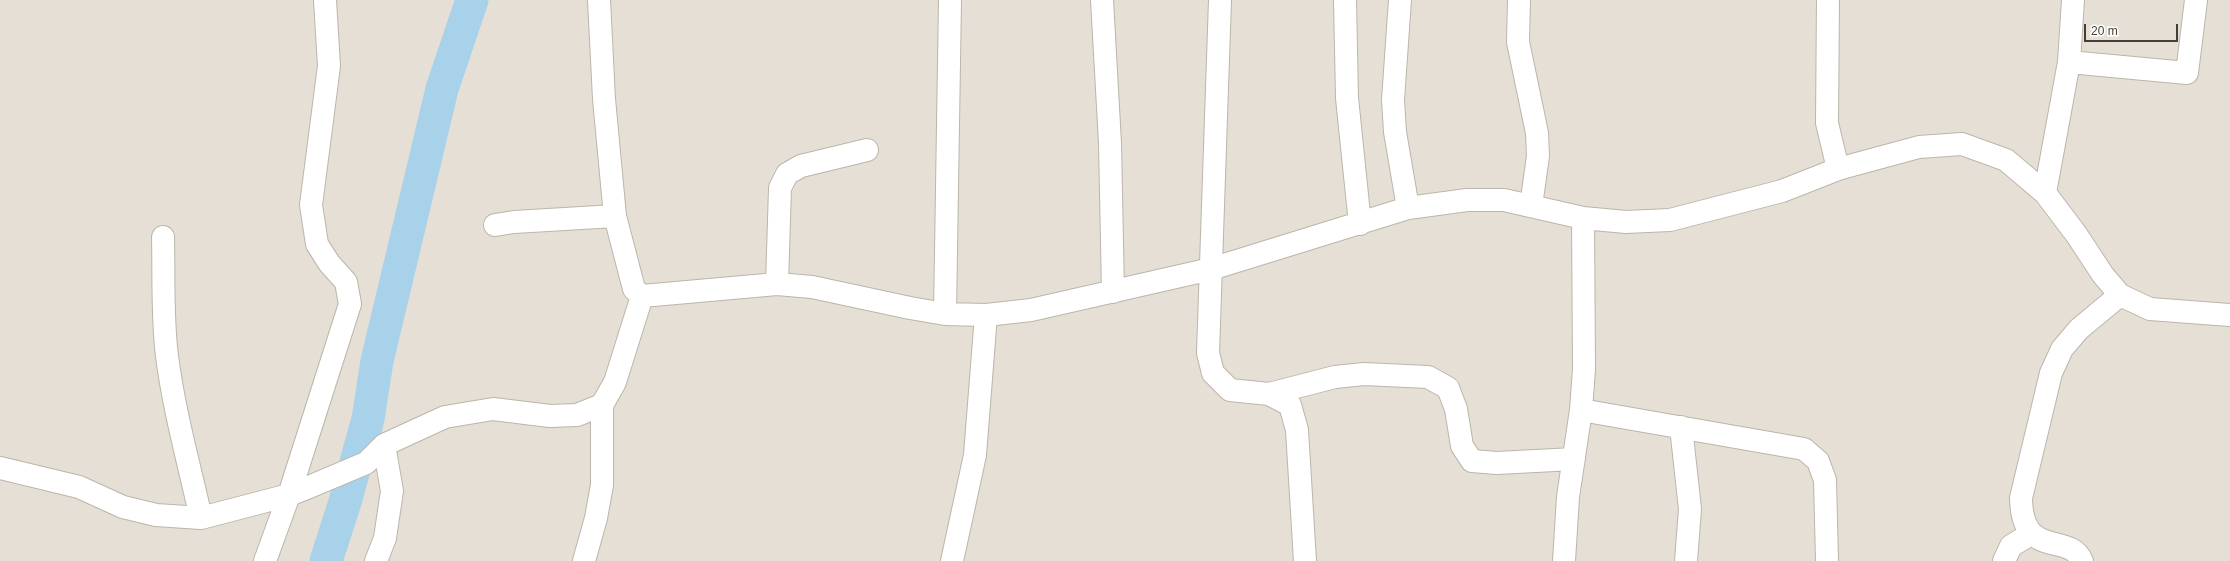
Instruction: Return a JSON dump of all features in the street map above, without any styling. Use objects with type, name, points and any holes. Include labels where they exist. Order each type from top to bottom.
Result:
[{"type":"street","points":[[264,561],[289,495],[350,304],[346,282],[329,263],[317,244],[311,205],[329,66],[325,0]]},
{"type":"street","points":[[599,0],[604,99],[615,216],[634,289],[642,296],[777,284],[812,287],[945,314],[986,315],[1031,310],[1114,292],[1211,268],[1360,224],[1408,208],[1467,200],[1504,200],[1583,218],[1626,222],[1670,220],[1782,191],[1838,169],[1919,146],[1962,144],[2006,160],[2045,193],[2076,234],[2103,275],[2120,295],[2150,309],[2230,315]]},
{"type":"street","points":[[945,314],[950,0]]},
{"type":"street","points":[[1102,0],[1110,143],[1114,292]]},
{"type":"street","points":[[1220,0],[1208,353],[1213,373],[1230,390],[1269,394],[1335,377],[1364,374],[1428,377],[1448,388],[1456,408],[1462,446],[1472,461],[1497,463],[1574,459]]},
{"type":"street","points":[[1345,0],[1347,98],[1360,224]]},
{"type":"street","points":[[1400,0],[1393,100],[1395,132],[1408,208]]},
{"type":"street","points":[[1518,0],[1518,42],[1537,133],[1538,156],[1531,206]]},
{"type":"street","points":[[1828,0],[1827,123],[1838,169]]},
{"type":"street","points":[[2045,193],[2069,62],[2073,0]]},
{"type":"street","points":[[2069,62],[2187,73],[2196,0]]},
{"type":"street","points":[[777,284],[780,188],[787,174],[801,166],[867,150]]},
{"type":"street","points":[[495,225],[514,222],[615,216]]},
{"type":"street","points":[[1564,561],[1568,497],[1582,410],[1584,369],[1583,218]]},
{"type":"street","points":[[163,237],[164,326],[168,357],[174,395],[201,518]]},
{"type":"street","points":[[2082,561],[2069,549],[2043,544],[2028,535],[2021,518],[2021,498],[2050,373],[2062,349],[2079,329],[2120,295]]},
{"type":"street","points":[[584,561],[596,518],[602,484],[602,405],[615,382],[642,296]]},
{"type":"street","points":[[952,561],[975,455],[986,315]]},
{"type":"street","points":[[1269,394],[1290,406],[1297,430],[1305,561]]},
{"type":"street","points":[[0,468],[79,487],[123,507],[156,515],[201,518],[289,495],[309,487],[366,463],[384,445],[445,417],[493,409],[550,416],[577,415],[602,405]]},
{"type":"street","points":[[1582,410],[1804,449],[1818,461],[1825,480],[1827,561]]},
{"type":"street","points":[[1681,427],[1690,509],[1686,561]]},
{"type":"street","points":[[376,561],[385,538],[392,491],[384,445]]},
{"type":"street","points":[[2004,561],[2011,546],[2028,535]]},
{"type":"shaded area","points":[[0,0],[2230,0],[2230,561],[0,561]]},
{"type":"waterway","points":[[326,561],[345,502],[368,419],[377,361],[442,89],[472,0]]}]
